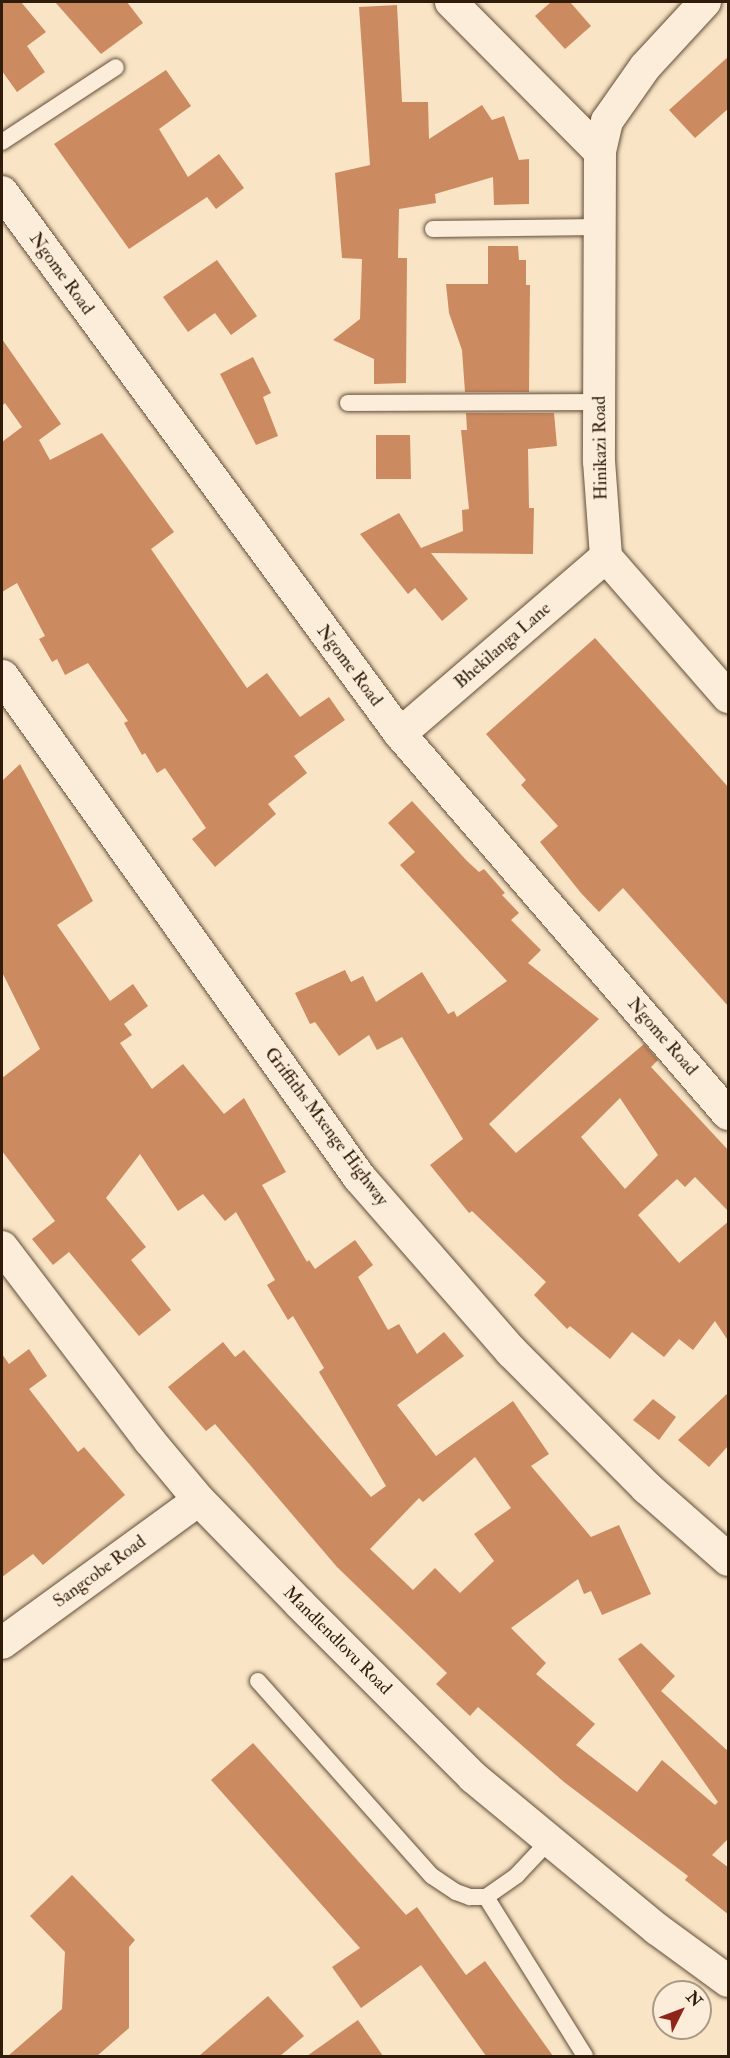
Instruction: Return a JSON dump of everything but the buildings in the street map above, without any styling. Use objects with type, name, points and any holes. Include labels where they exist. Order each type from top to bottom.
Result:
[{"type":"street","points":[[451,2],[600,152]]},
{"type":"street","name":"Hinikazi Road","points":[[606,557],[599,402],[600,152],[607,121],[645,67],[705,2]]},
{"type":"street","name":"Ngome Road","points":[[2,192],[400,734],[729,1114]]},
{"type":"street","points":[[606,557],[729,697]]},
{"type":"street","name":"Bhekilanga Lane","points":[[400,734],[606,557]]},
{"type":"street","name":"Griffiths Mxenge Highway","points":[[2,675],[359,1177],[511,1351],[646,1487],[729,1559]]},
{"type":"street","name":"Mandlendlovu Road","points":[[2,1247],[148,1440],[199,1500],[473,1777],[549,1842],[729,1981]]},
{"type":"street","name":"Sangcobe Road","points":[[2,1643],[199,1500]]},
{"type":"lane","points":[[2,142],[116,67]]},
{"type":"lane","points":[[433,229],[600,227]]},
{"type":"lane","points":[[348,403],[599,402]]},
{"type":"lane","points":[[258,1681],[432,1876],[470,1897],[486,1897],[517,1875],[549,1842]]},
{"type":"lane","points":[[486,1897],[585,2056]]}]
